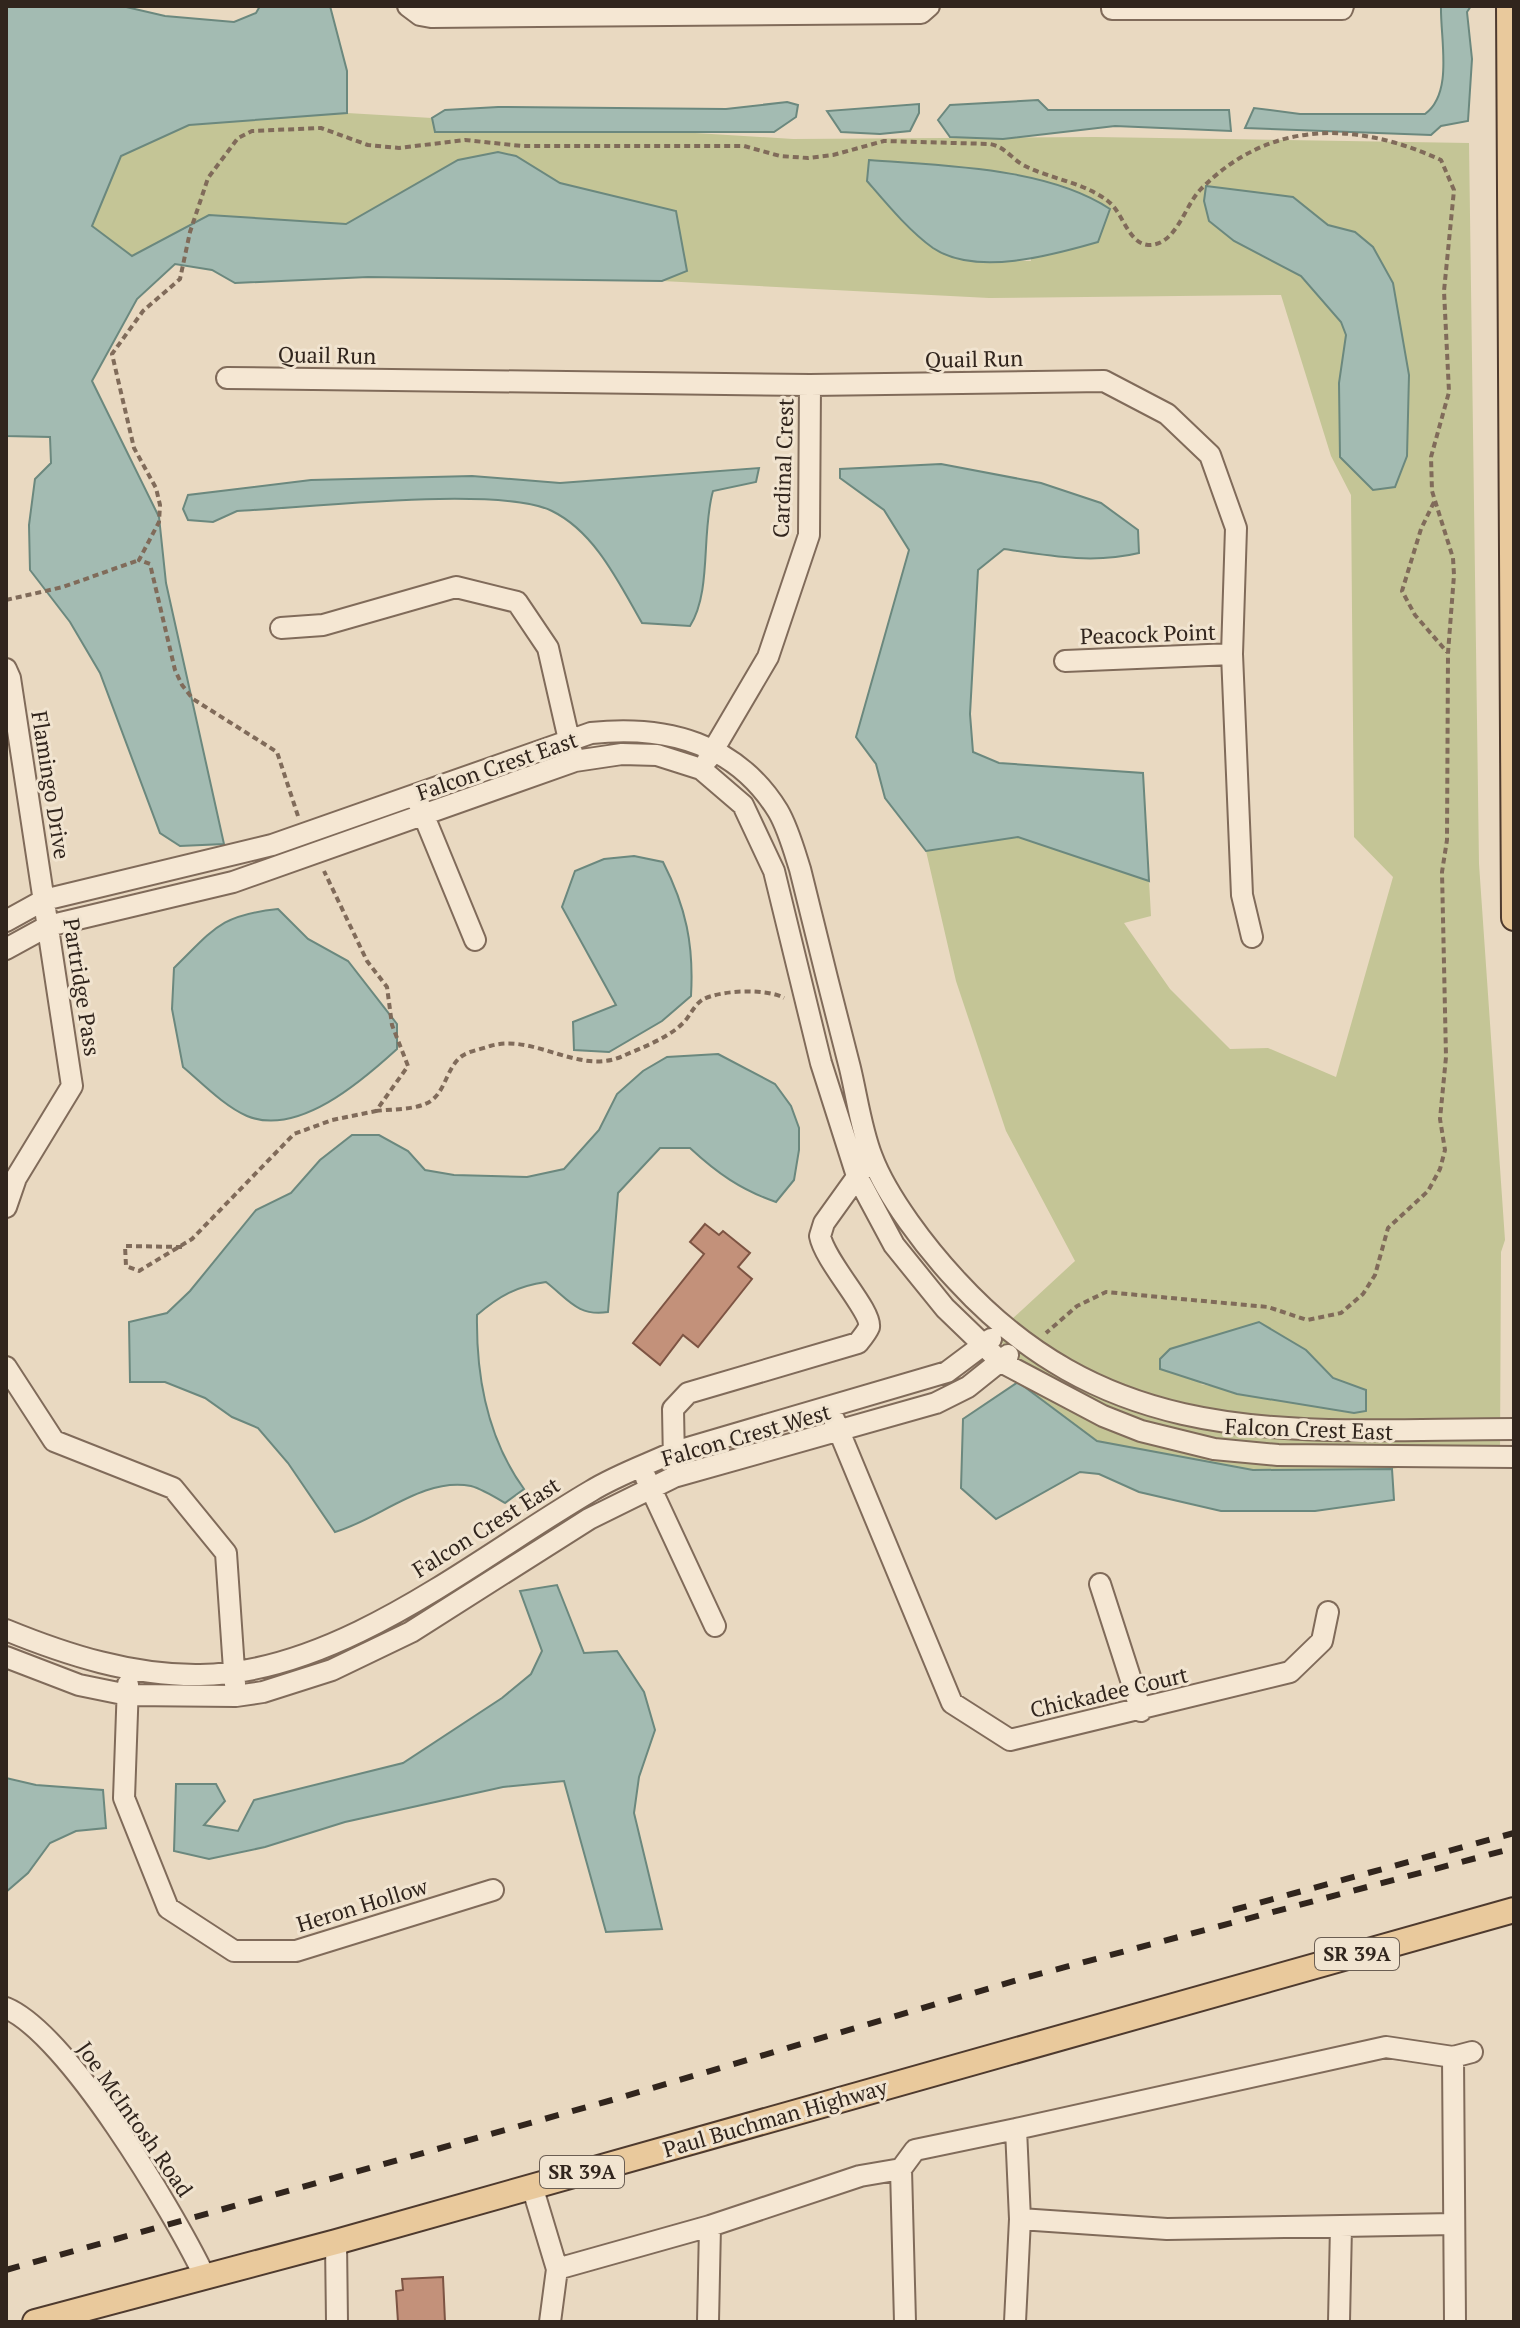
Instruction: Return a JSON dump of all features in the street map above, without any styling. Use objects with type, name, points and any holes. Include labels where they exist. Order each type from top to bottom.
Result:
[{"type":"main road","points":[[1509,6],[1514,918]]},
{"type":"main road","name":"Paul Buchman Highway","points":[[35,2322],[336,2242],[1514,1910]]},
{"type":"street","points":[[408,6],[420,15],[431,17],[921,13],[929,6]]},
{"type":"street","points":[[1112,6],[1112,9],[1342,9],[1343,6]]},
{"type":"street","name":"Quail Run","points":[[227,378],[810,385],[1104,381],[1167,414],[1210,455],[1236,528],[1232,654],[1242,895],[1252,937]]},
{"type":"street","name":"Cardinal Crest","points":[[701,769],[768,657],[809,535],[810,385]]},
{"type":"street","points":[[281,628],[323,625],[456,587],[517,602],[548,648],[575,761]]},
{"type":"street","name":"Peacock Point","points":[[1065,661],[1232,654]]},
{"type":"street","name":"Flamingo Drive","points":[[8,673],[44,900]]},
{"type":"street","name":"Falcon Crest East","points":[[6,921],[44,900],[205,862],[306,832],[591,733],[628,729],[715,748],[761,788],[779,812],[800,869],[872,1157],[924,1242],[1017,1338],[1090,1383],[1184,1417],[1257,1427],[1514,1429]]},
{"type":"street","name":"Falcon Crest East","points":[[6,949],[48,926],[213,887],[424,817],[575,761],[622,754],[657,755],[701,769],[743,805],[759,833],[774,871],[836,1116],[857,1176],[894,1245],[945,1308],[1001,1362],[1103,1416],[1141,1431],[1214,1449],[1253,1453],[1514,1457]]},
{"type":"street","points":[[415,793],[475,940]]},
{"type":"street","points":[[205,862],[213,887]]},
{"type":"street","name":"Partridge Pass","points":[[6,1207],[16,1178],[72,1086],[44,900]]},
{"type":"street","points":[[792,941],[816,935]]},
{"type":"street","points":[[674,1477],[673,1409],[688,1393],[858,1343],[869,1329],[869,1316],[836,1272],[820,1236],[824,1223],[872,1157]]},
{"type":"street","name":"Falcon Crest East","points":[[6,1630],[83,1658],[128,1668],[200,1675],[235,1673],[328,1644],[372,1625],[595,1488],[674,1452],[947,1372],[983,1346],[1017,1338]]},
{"type":"street","name":"Falcon Crest West","points":[[6,1657],[79,1685],[128,1695],[236,1696],[263,1692],[332,1670],[436,1616],[589,1519],[674,1477],[936,1403],[968,1387],[1001,1362],[1017,1338]]},
{"type":"street","points":[[6,1367],[54,1441],[173,1488],[226,1553],[236,1696]]},
{"type":"street","name":"Chickadee Court","points":[[830,1408],[952,1703],[1010,1740],[1141,1711],[1290,1672],[1322,1641],[1328,1612]]},
{"type":"street","points":[[1253,1453],[1257,1427]]},
{"type":"street","points":[[642,1467],[715,1626]]},
{"type":"street","points":[[1100,1584],[1141,1711]]},
{"type":"street","points":[[421,1596],[436,1616]]},
{"type":"street","name":"Heron Hollow","points":[[128,1668],[124,1798],[168,1908],[234,1951],[296,1951],[493,1890]]},
{"type":"street","name":"Joe McIntosh Road","points":[[6,2008],[22,2015],[69,2061],[178,2222],[204,2275]]},
{"type":"street","points":[[905,2322],[901,2169],[915,2150],[1386,2047],[1463,2054],[1454,2224],[1455,2322]]},
{"type":"street","points":[[1015,2322],[1020,2219],[1016,2129]]},
{"type":"street","points":[[557,2269],[710,2226],[860,2176],[901,2169]]},
{"type":"street","points":[[532,2186],[557,2269],[550,2322]]},
{"type":"street","points":[[1020,2219],[1167,2229],[1454,2224]]},
{"type":"street","points":[[708,2322],[710,2226]]},
{"type":"street","points":[[1339,2322],[1341,2226]]},
{"type":"street","points":[[336,2242],[337,2322]]},
{"type":"path","points":[[139,560],[159,522],[160,505],[156,488],[134,448],[112,354],[143,311],[180,279],[200,196],[221,159],[238,138],[252,131],[321,128],[368,145],[399,148],[465,140],[522,146],[744,146],[780,156],[808,158],[833,155],[884,141],[990,144],[1002,147],[1023,165],[1109,202],[1129,231],[1141,243],[1151,245],[1172,234],[1200,190],[1273,141],[1289,135],[1329,134],[1400,142],[1441,160],[1454,190],[1444,291],[1449,392],[1431,457],[1434,501],[1453,558],[1448,653],[1448,816],[1442,872],[1446,1057],[1440,1119],[1445,1150],[1428,1191],[1388,1228],[1375,1275],[1363,1294],[1341,1313],[1307,1320],[1268,1307],[1106,1292],[1077,1306],[1051,1330],[1017,1338]]},
{"type":"path","points":[[1434,501],[1421,529],[1402,591],[1415,615],[1448,653]]},
{"type":"path","points":[[6,600],[63,587],[139,560],[150,564],[175,670],[182,685],[193,699],[277,752],[306,832]]},
{"type":"path","points":[[317,852],[367,961],[387,987],[392,1025],[408,1058],[408,1066],[376,1111]]},
{"type":"path","points":[[182,1247],[125,1246],[126,1266],[130,1271],[139,1271],[182,1247],[273,1151],[294,1134],[332,1120],[426,1104],[442,1087],[451,1067],[463,1055],[495,1045],[535,1047],[573,1060],[619,1058],[675,1030],[695,1006],[709,998],[772,990],[811,1019]]},
{"type":"green space","points":[[347,113],[432,118],[436,132],[663,131],[793,139],[1095,137],[1469,143],[1479,864],[1505,1240],[1501,1252],[1500,1450],[1392,1469],[1253,1470],[1097,1441],[1018,1382],[998,1332],[1075,1261],[1006,1131],[956,981],[926,851],[1018,837],[1149,881],[1151,916],[1124,923],[1170,989],[1230,1049],[1268,1048],[1336,1077],[1393,877],[1354,837],[1351,495],[1331,456],[1281,295],[989,298],[662,281],[687,270],[676,211],[560,183],[516,156],[498,152],[458,160],[346,224],[209,215],[132,256],[92,226],[121,156],[189,125]],"holes":[[[869,161],[1025,177],[1031,261],[969,259],[934,249]],[[1293,197],[1328,225],[1355,232],[1406,421],[1407,456],[1339,383],[1346,335],[1341,322],[1301,276],[1234,241]],[[1306,1350],[1333,1378],[1366,1390],[1353,1413],[1200,1384]]]},
{"type":"shaded area","points":[[6,6],[122,6],[165,16],[234,22],[256,13],[260,6],[330,6],[347,71],[347,113],[189,125],[121,156],[92,226],[132,256],[209,215],[346,224],[458,160],[498,152],[516,156],[560,183],[676,211],[687,271],[662,281],[368,277],[235,283],[212,270],[175,264],[137,299],[92,381],[159,517],[166,583],[224,844],[180,846],[160,833],[100,673],[70,622],[30,570],[29,525],[35,479],[51,463],[50,437],[6,436]]},
{"type":"shaded area","points":[[1441,6],[1471,6],[1467,12],[1472,59],[1468,121],[1441,126],[1431,135],[1245,128],[1254,108],[1300,114],[1425,114],[1434,105],[1443,79]]},
{"type":"shaded area","points":[[1038,100],[1048,110],[1229,110],[1231,131],[1115,126],[1003,139],[950,137],[938,120],[950,105]]},
{"type":"shaded area","points":[[787,102],[798,105],[796,117],[774,132],[435,132],[432,118],[445,110],[498,107],[726,109]]},
{"type":"shaded area","points":[[919,104],[919,113],[910,131],[880,134],[841,132],[827,111]]},
{"type":"shaded area","points":[[869,160],[961,167],[1026,177],[1085,195],[1110,209],[1098,242],[1015,261],[971,261],[951,257],[924,241],[867,181]]},
{"type":"shaded area","points":[[1206,186],[1293,197],[1328,225],[1355,232],[1373,247],[1393,283],[1409,375],[1407,456],[1395,487],[1373,490],[1340,457],[1339,383],[1346,335],[1341,322],[1301,276],[1234,241],[1209,221],[1204,201]]},
{"type":"shaded area","points":[[941,464],[1041,483],[1101,503],[1138,530],[1139,553],[1088,558],[1004,549],[978,570],[970,714],[973,752],[999,763],[1143,773],[1149,881],[1018,837],[926,851],[885,798],[876,764],[856,737],[909,550],[884,510],[840,478],[840,469]]},
{"type":"shaded area","points":[[759,468],[756,482],[713,491],[707,525],[704,579],[697,612],[690,626],[642,623],[615,576],[581,532],[552,511],[526,503],[400,500],[237,511],[213,522],[188,520],[183,509],[188,495],[311,480],[472,476],[560,483]]},
{"type":"shaded area","points":[[634,856],[663,862],[671,879],[690,943],[691,996],[662,1021],[609,1052],[574,1050],[573,1022],[616,1005],[562,907],[575,871],[604,859]]},
{"type":"shaded area","points":[[278,909],[308,939],[348,961],[397,1024],[397,1049],[348,1090],[328,1102],[287,1119],[267,1120],[247,1116],[230,1106],[183,1067],[172,1009],[174,968],[219,926],[243,915]]},
{"type":"shaded area","points":[[718,1054],[775,1084],[791,1106],[799,1128],[794,1180],[776,1202],[730,1180],[690,1148],[660,1148],[618,1193],[608,1312],[581,1309],[546,1282],[509,1293],[477,1315],[479,1361],[486,1406],[501,1449],[524,1489],[505,1503],[471,1486],[435,1488],[335,1532],[288,1463],[258,1428],[232,1417],[205,1398],[165,1382],[130,1382],[129,1322],[167,1313],[190,1291],[256,1210],[291,1193],[320,1160],[352,1135],[379,1135],[408,1151],[425,1170],[454,1175],[527,1177],[564,1169],[599,1130],[617,1094],[643,1071],[667,1057]]},
{"type":"shaded area","points":[[1259,1322],[1306,1350],[1333,1378],[1366,1390],[1366,1411],[1354,1413],[1237,1394],[1160,1369],[1160,1359],[1170,1349]]},
{"type":"shaded area","points":[[1018,1382],[1097,1441],[1253,1470],[1392,1469],[1394,1500],[1315,1511],[1221,1511],[1139,1492],[1099,1474],[1080,1472],[996,1519],[961,1488],[963,1419]]},
{"type":"shaded area","points":[[557,1585],[584,1653],[617,1651],[644,1692],[655,1730],[639,1777],[634,1813],[662,1929],[606,1932],[564,1781],[503,1787],[345,1822],[265,1847],[209,1859],[174,1851],[176,1784],[216,1784],[225,1801],[204,1825],[238,1831],[254,1800],[403,1763],[502,1698],[531,1674],[542,1651],[520,1591]]},
{"type":"shaded area","points":[[6,1778],[36,1785],[103,1790],[106,1828],[76,1831],[50,1843],[28,1873],[6,1892]]},
{"type":"building","points":[[705,1224],[719,1235],[723,1231],[750,1253],[738,1267],[752,1279],[698,1347],[683,1335],[660,1365],[633,1343],[704,1254],[690,1242]]},
{"type":"building","points":[[443,2277],[445,2322],[398,2322],[396,2291],[403,2290],[402,2279]]},
{"type":"railway","points":[[1233,1910],[1514,1833]]},
{"type":"railway","points":[[6,2270],[612,2100],[1024,1978],[1514,1848]]}]
